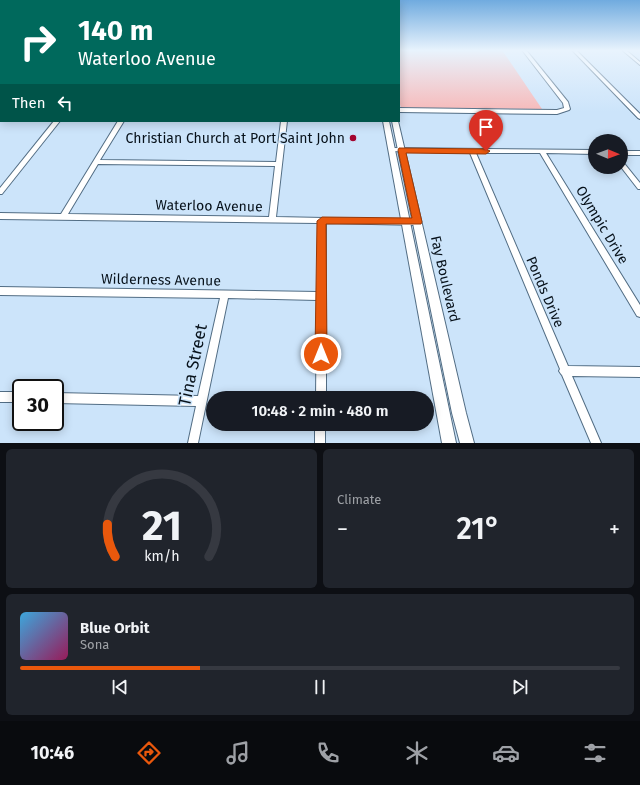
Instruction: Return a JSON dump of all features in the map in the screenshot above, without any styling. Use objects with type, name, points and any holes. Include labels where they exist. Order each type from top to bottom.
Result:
[{"type":"main road","name":"Fay Boulevard","points":[[386,122],[417,222],[467,443]]},
{"type":"main road","name":"Fay Boulevard","points":[[395,122],[396,150],[405,221],[449,443]]},
{"type":"street","points":[[400,110],[557,112],[566,109],[566,103],[540,71]]},
{"type":"street","points":[[594,71],[640,117]]},
{"type":"street","points":[[0,192],[56,122]]},
{"type":"street","points":[[63,216],[120,122]]},
{"type":"street","points":[[272,220],[284,122]]},
{"type":"street","points":[[396,150],[588,152]]},
{"type":"street","name":"Ponds Drive","points":[[472,151],[564,371],[596,443]]},
{"type":"street","name":"Olympic Drive","points":[[542,152],[640,313]]},
{"type":"street","points":[[628,153],[640,153]]},
{"type":"street","points":[[96,162],[278,164]]},
{"type":"street","points":[[628,172],[640,187]]},
{"type":"street","name":"Waterloo Avenue","points":[[0,216],[417,222]]},
{"type":"street","points":[[320,391],[322,221]]},
{"type":"street","name":"Wilderness Avenue","points":[[0,291],[322,296]]},
{"type":"street","name":"Tina Street","points":[[193,443],[225,294]]},
{"type":"street","points":[[564,371],[640,372]]},
{"type":"street","points":[[434,372],[450,372]]},
{"type":"street","points":[[0,397],[12,397]]},
{"type":"street","points":[[64,398],[202,401]]},
{"type":"street","points":[[320,431],[320,443]]},
{"type":"shaded area","points":[[400,71],[516,71],[542,109],[401,108]]},
{"type":"place","name":"Christian Church at Port Saint John","points":[[353,138]]},
{"type":"route","points":[[321,354],[322,221],[417,222],[401,150],[486,151]]}]
